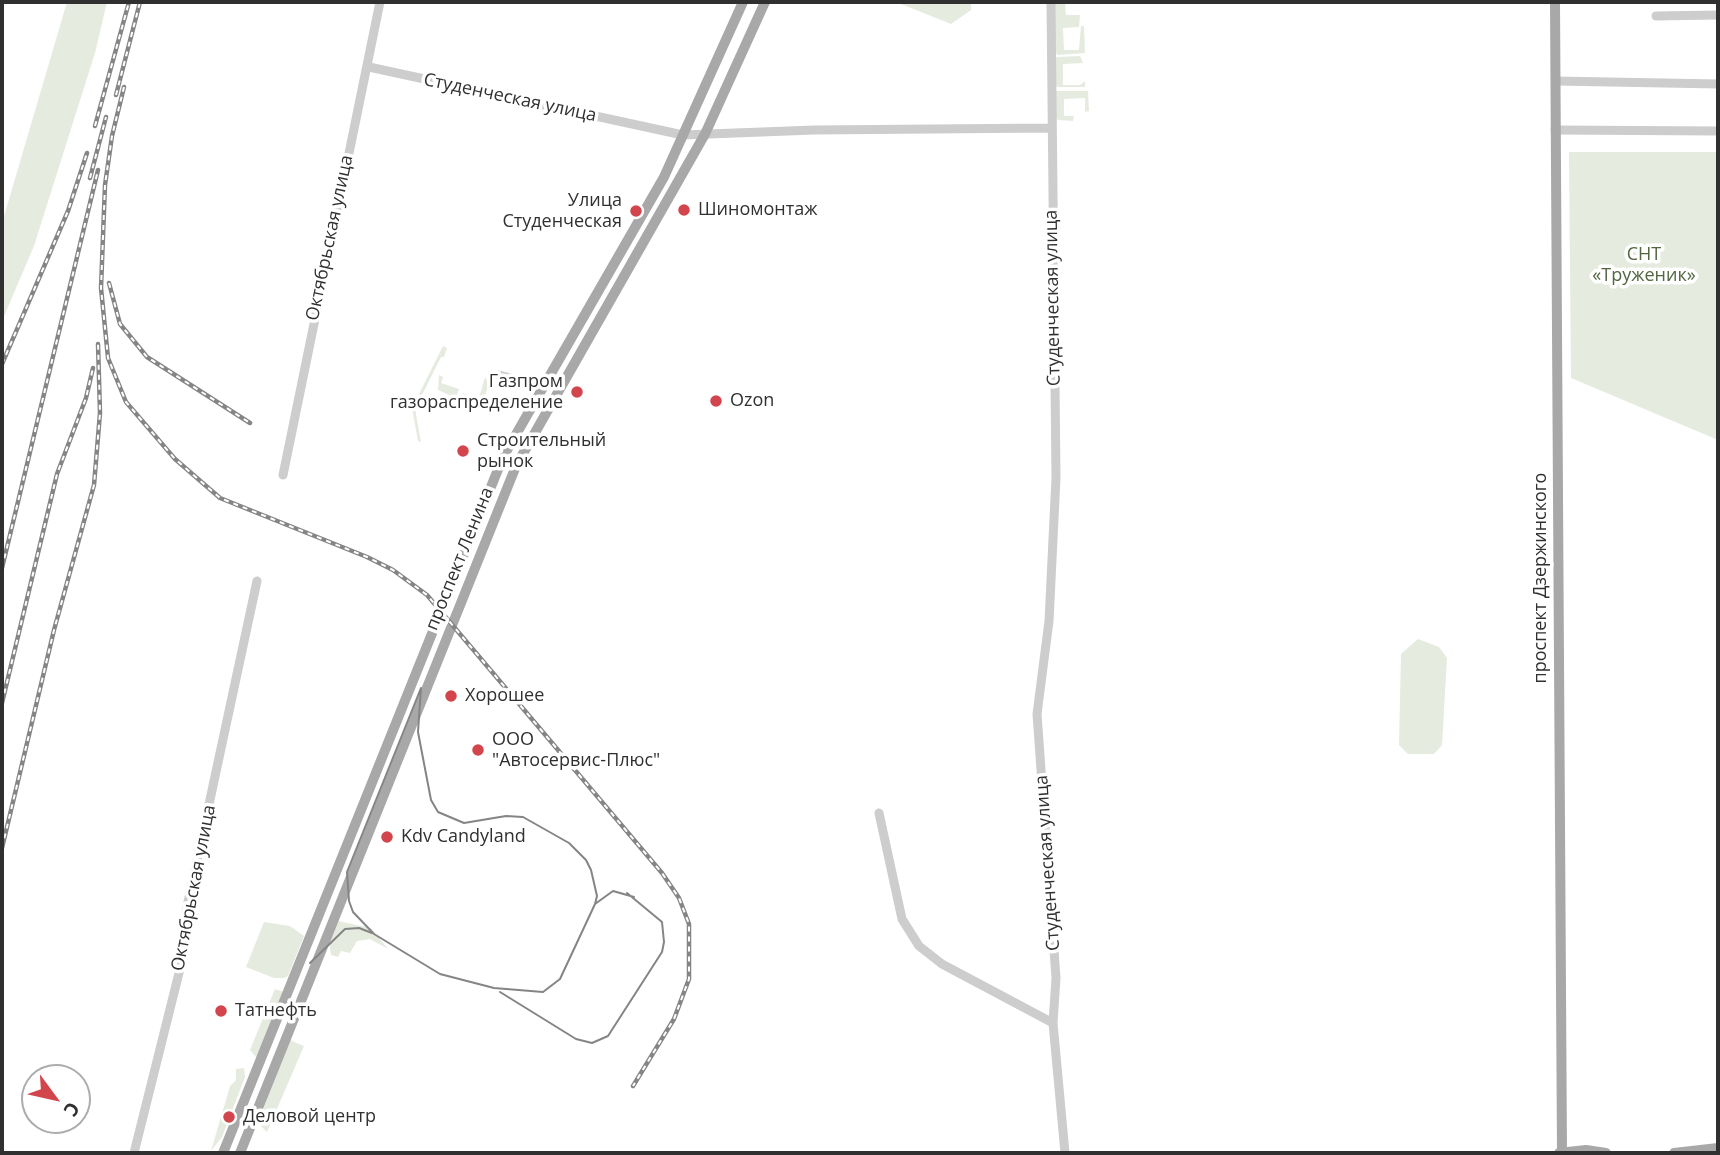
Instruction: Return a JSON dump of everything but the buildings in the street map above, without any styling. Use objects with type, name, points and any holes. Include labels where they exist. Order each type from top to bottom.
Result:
[{"type":"main road","name":"проспект Ленина","points":[[223,1153],[503,457],[664,177],[743,2]]},
{"type":"main road","name":"проспект Ленина","points":[[240,1153],[516,466],[705,134],[765,2]]},
{"type":"main road","name":"проспект Дзержинского","points":[[1555,2],[1561,1153]]},
{"type":"main road","points":[[1562,1131],[1586,1150]]},
{"type":"main road","points":[[1674,1153],[1718,1148]]},
{"type":"main road","points":[[1561,1153],[1586,1150],[1606,1153]]},
{"type":"street","name":"Октябрьская улица","points":[[283,475],[306,350],[369,67],[380,2]]},
{"type":"street","points":[[1050,128],[1051,2]]},
{"type":"street","points":[[1656,16],[1718,15]]},
{"type":"street","name":"Студенческая улица","points":[[369,67],[683,135],[1050,128],[1056,478],[1049,621],[1037,714],[1056,978],[1053,1023],[1065,1153]]},
{"type":"street","points":[[1556,81],[1718,84]]},
{"type":"street","points":[[1556,131],[1718,131]]},
{"type":"street","points":[[499,375],[522,381]]},
{"type":"street","name":"Октябрьская улица","points":[[134,1153],[182,961],[185,916],[257,581]]},
{"type":"street","points":[[879,813],[902,919],[919,946],[942,964],[1053,1023]]},
{"type":"green space","points":[[67,2],[107,2],[95,53],[34,246],[2,321],[2,223]]},
{"type":"green space","points":[[896,2],[971,2],[971,10],[951,24]]},
{"type":"green space","points":[[1053,2],[1065,2],[1066,15],[1080,15],[1079,27],[1063,28],[1064,50],[1079,50],[1081,26],[1084,26],[1085,53],[1058,55],[1055,52]]},
{"type":"green space","points":[[1080,56],[1083,63],[1063,64],[1063,85],[1080,85],[1085,81],[1085,87],[1057,87],[1053,80],[1053,61],[1057,57]]},
{"type":"green space","points":[[1056,91],[1088,91],[1089,111],[1085,112],[1085,98],[1064,99],[1064,116],[1074,116],[1073,121],[1058,120],[1053,114]]},
{"type":"green space","name":"СНТ «Труженик»","points":[[1569,152],[1718,152],[1718,440],[1571,378]]},
{"type":"green space","points":[[443,346],[447,348],[444,357],[441,357],[415,409],[421,442],[418,441],[412,408]]},
{"type":"green space","points":[[439,375],[443,377],[441,383],[459,389],[456,398],[438,390]]},
{"type":"green space","points":[[485,377],[489,384],[482,404],[461,400],[463,393],[479,398]]},
{"type":"green space","points":[[1418,639],[1439,647],[1447,658],[1442,745],[1434,754],[1408,754],[1399,745],[1401,654]]},
{"type":"green space","points":[[338,921],[371,928],[388,949],[370,939],[357,941],[350,953],[341,951],[338,957],[331,955],[329,941]]},
{"type":"green space","points":[[264,922],[290,926],[304,936],[288,976],[284,978],[274,978],[246,967]]},
{"type":"green space","points":[[275,989],[284,992],[256,1057],[250,1050]]},
{"type":"green space","points":[[290,1040],[304,1046],[267,1132],[258,1123]]},
{"type":"green space","points":[[244,1068],[245,1077],[222,1137],[211,1151],[230,1086],[236,1080],[236,1069]]},
{"type":"tram line","points":[[421,688],[418,732],[431,800],[438,812],[464,823],[506,816],[523,817],[569,843],[586,860],[591,870],[597,896],[595,904],[560,979],[543,992],[494,988],[440,974],[374,934],[353,912],[349,901],[347,872],[421,688]]},
{"type":"tram line","points":[[595,904],[613,891],[634,897]]},
{"type":"tram line","points":[[500,992],[576,1039],[592,1043],[608,1036],[662,952],[664,942],[662,922],[627,893]]},
{"type":"tram line","points":[[310,963],[345,929],[359,928],[372,933]]},
{"type":"railway","points":[[95,126],[129,2]]},
{"type":"railway","points":[[116,95],[140,2]]},
{"type":"railway","points":[[124,87],[112,136],[105,185],[101,288],[108,358],[126,402],[175,459],[220,498],[367,557],[393,570],[427,595],[662,873],[679,898],[689,924],[689,979],[674,1019],[633,1086]]},
{"type":"railway","points":[[90,178],[106,117]]},
{"type":"railway","points":[[2,364],[68,211],[87,153]]},
{"type":"railway","points":[[2,568],[98,170]]},
{"type":"railway","points":[[109,283],[120,324],[147,357],[250,423]]},
{"type":"railway","points":[[2,848],[54,630],[94,485],[100,413],[98,344]]},
{"type":"railway","points":[[2,703],[57,474],[86,398],[93,368]]},
{"type":"place","name":"Шиномонтаж","points":[[684,210]]},
{"type":"place","name":"Улица Студенческая","points":[[636,211]]},
{"type":"place","name":"Газпром газораспределение","points":[[577,392]]},
{"type":"place","name":"Ozon","points":[[716,401]]},
{"type":"place","name":"Строительный рынок","points":[[463,451]]},
{"type":"place","name":"Хорошее","points":[[451,696]]},
{"type":"place","name":"ООО \"Автосервис-Плюс\"","points":[[478,750]]},
{"type":"place","name":"Kdv Candyland","points":[[387,837]]},
{"type":"place","name":"Татнефть","points":[[221,1011]]},
{"type":"place","name":"Деловой центр","points":[[229,1117]]}]
